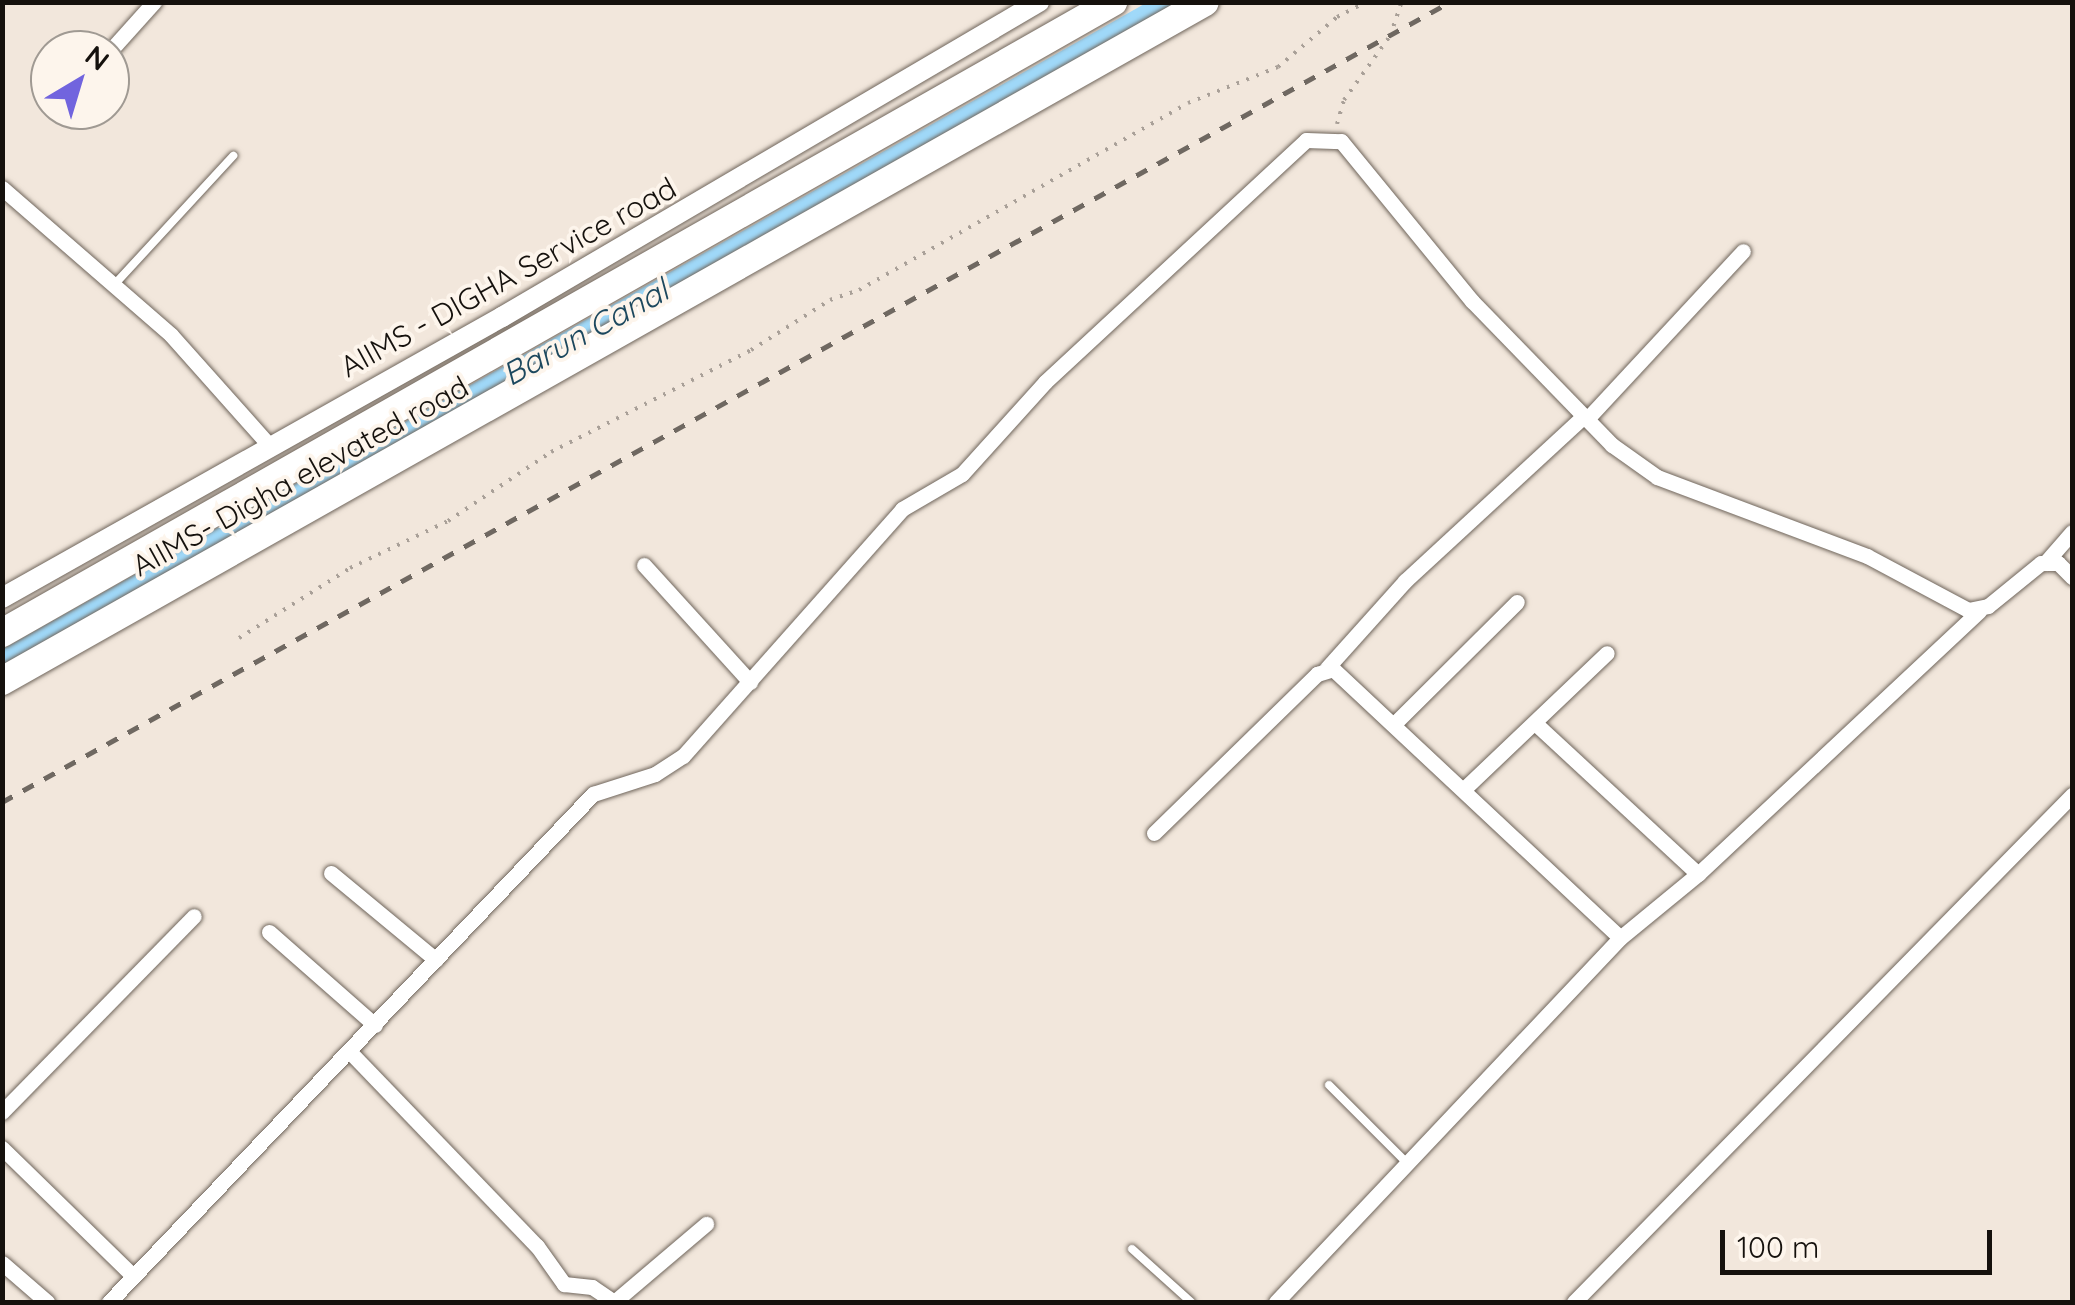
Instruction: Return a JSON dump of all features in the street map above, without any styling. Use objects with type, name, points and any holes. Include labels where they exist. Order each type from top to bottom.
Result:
[{"type":"highway","name":"AIIMS- Digha elevated road","points":[[2,633],[1113,2]]},
{"type":"highway","name":"AIIMS- Digha elevated road","points":[[2,681],[1205,2]]},
{"type":"main road","name":"AIIMS - DIGHA Service road","points":[[2,598],[738,182],[1039,2]]},
{"type":"street","points":[[129,30],[154,2]]},
{"type":"street","points":[[109,1302],[593,794],[669,766],[750,682],[902,510],[962,474],[1045,382],[1281,157],[1316,137],[1341,141],[1472,301],[1586,417],[1657,477],[1713,504],[1867,556],[1950,603],[1979,612]]},
{"type":"street","points":[[2,188],[185,349],[269,445]]},
{"type":"street","points":[[1154,833],[1327,668],[1404,581],[1586,417],[1742,251]]},
{"type":"street","points":[[1276,1302],[1620,938],[1698,874],[1979,612],[2045,563],[2072,532]]},
{"type":"street","points":[[2045,563],[2058,563],[2072,576]]},
{"type":"street","points":[[644,565],[750,682]]},
{"type":"street","points":[[1394,724],[1517,602]]},
{"type":"street","points":[[1464,789],[1607,654]]},
{"type":"street","points":[[1327,668],[1394,724],[1620,938]]},
{"type":"street","points":[[1534,722],[1698,874]]},
{"type":"street","points":[[1574,1302],[2072,795]]},
{"type":"street","points":[[331,873],[436,960]]},
{"type":"street","points":[[2,1112],[194,916]]},
{"type":"street","points":[[269,932],[374,1025]]},
{"type":"street","points":[[350,1052],[537,1246],[564,1284],[592,1286],[614,1302],[706,1224]]},
{"type":"street","points":[[2,1148],[133,1276]]},
{"type":"street","points":[[2,1263],[47,1302]]},
{"type":"lane","points":[[114,285],[233,156]]},
{"type":"lane","points":[[1329,1086],[1407,1163]]},
{"type":"lane","points":[[1132,1250],[1191,1302]]},
{"type":"path","points":[[240,638],[350,568],[448,521],[551,452],[751,350],[830,300],[859,290],[1188,104],[1278,67],[1336,17],[1367,2]]},
{"type":"path","points":[[1341,141],[1344,100],[1390,36],[1402,2]]},
{"type":"waterway","name":"Barun Canal","points":[[2,661],[1168,2]]},
{"type":"railway","points":[[2,802],[1450,2]]}]
